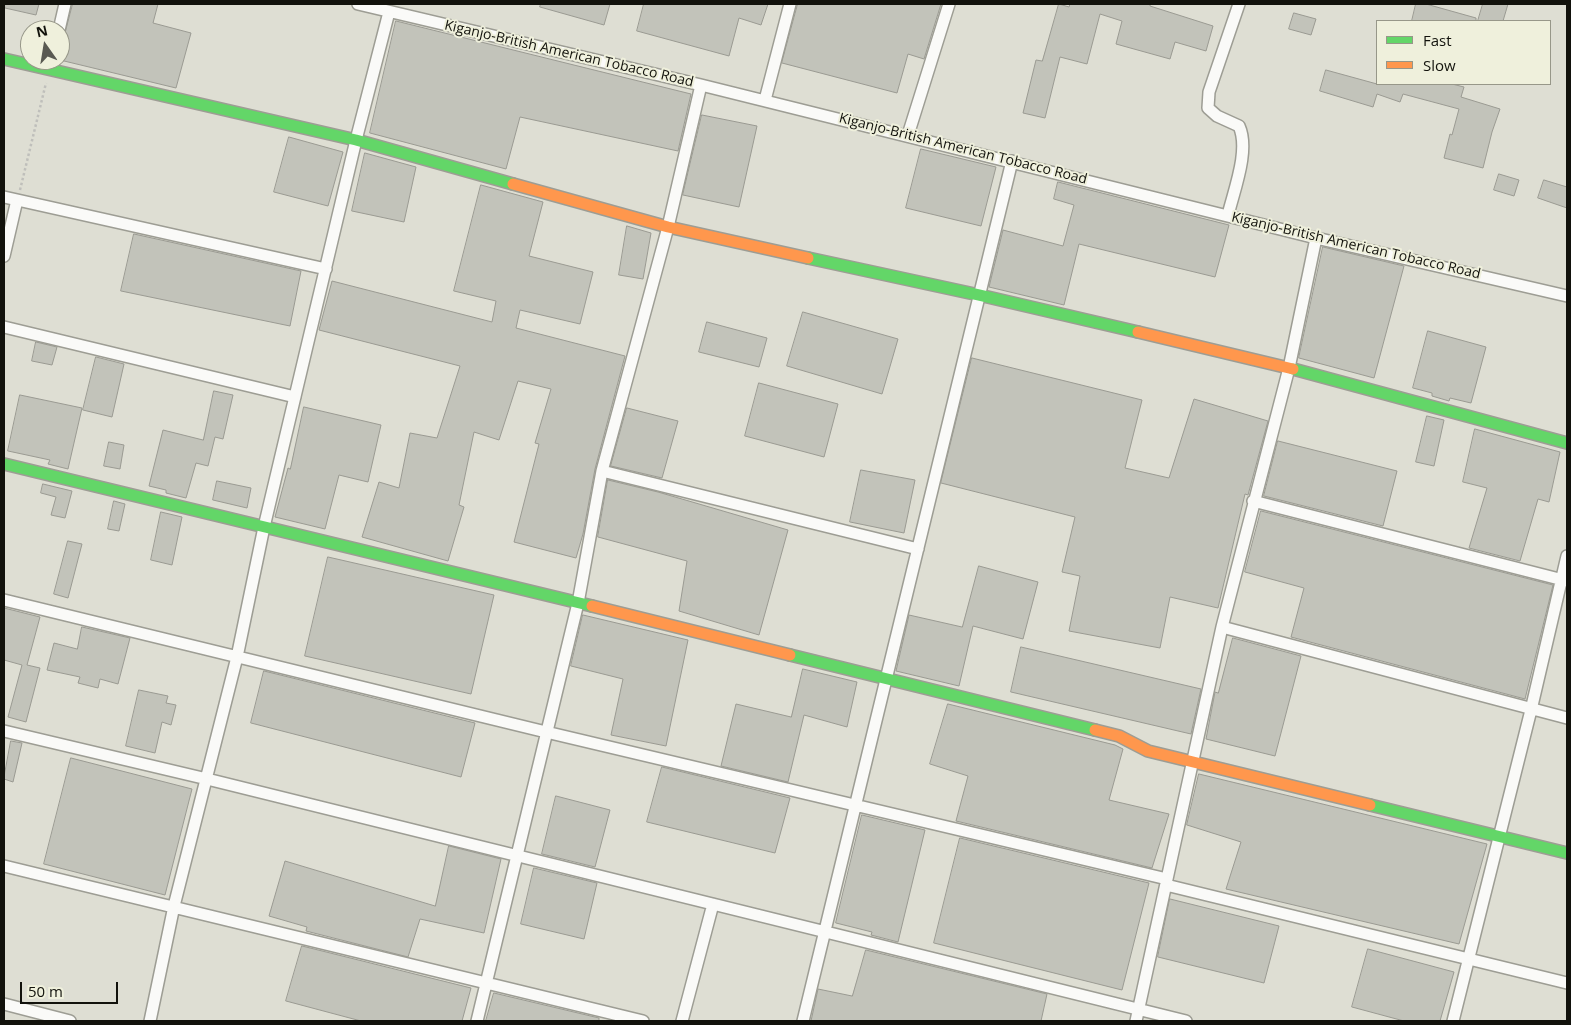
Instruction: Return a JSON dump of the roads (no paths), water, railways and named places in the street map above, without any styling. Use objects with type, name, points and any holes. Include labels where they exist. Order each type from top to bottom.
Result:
[{"type":"street","points":[[61,20],[65,4]]},
{"type":"street","name":"Kiganjo-British American Tobacco Road","points":[[358,4],[765,100],[1316,238],[1567,296]]},
{"type":"street","points":[[765,100],[790,4]]},
{"type":"street","points":[[908,135],[950,4]]},
{"type":"street","points":[[1228,215],[1242,158],[1243,136],[1239,126],[1217,116],[1208,108],[1209,92],[1239,4]]},
{"type":"street","points":[[150,1021],[174,906],[237,657],[264,527],[356,140],[389,12]]},
{"type":"street","points":[[4,59],[20,61]]},
{"type":"street","points":[[70,70],[356,140],[668,227],[979,295],[1289,368],[1567,443]]},
{"type":"street","points":[[478,1021],[578,603],[602,471],[668,227],[701,85]]},
{"type":"street","points":[[804,1021],[1012,161]]},
{"type":"street","points":[[4,197],[326,269]]},
{"type":"street","points":[[4,256],[18,200]]},
{"type":"street","points":[[1136,1021],[1222,627],[1253,501],[1289,368],[1316,238]]},
{"type":"street","points":[[4,327],[295,397]]},
{"type":"street","points":[[4,464],[886,678],[1119,736],[1148,751],[1567,852]]},
{"type":"street","points":[[602,471],[918,548]]},
{"type":"street","points":[[1253,501],[1564,580]]},
{"type":"street","points":[[1453,1021],[1564,580],[1567,556]]},
{"type":"street","points":[[4,600],[546,732],[856,804],[1567,983]]},
{"type":"street","points":[[1222,627],[1567,718]]},
{"type":"street","points":[[4,731],[207,779],[1186,1021]]},
{"type":"street","points":[[4,866],[643,1021]]},
{"type":"street","points":[[682,1021],[713,904]]},
{"type":"street","points":[[4,1004],[70,1021]]}]
